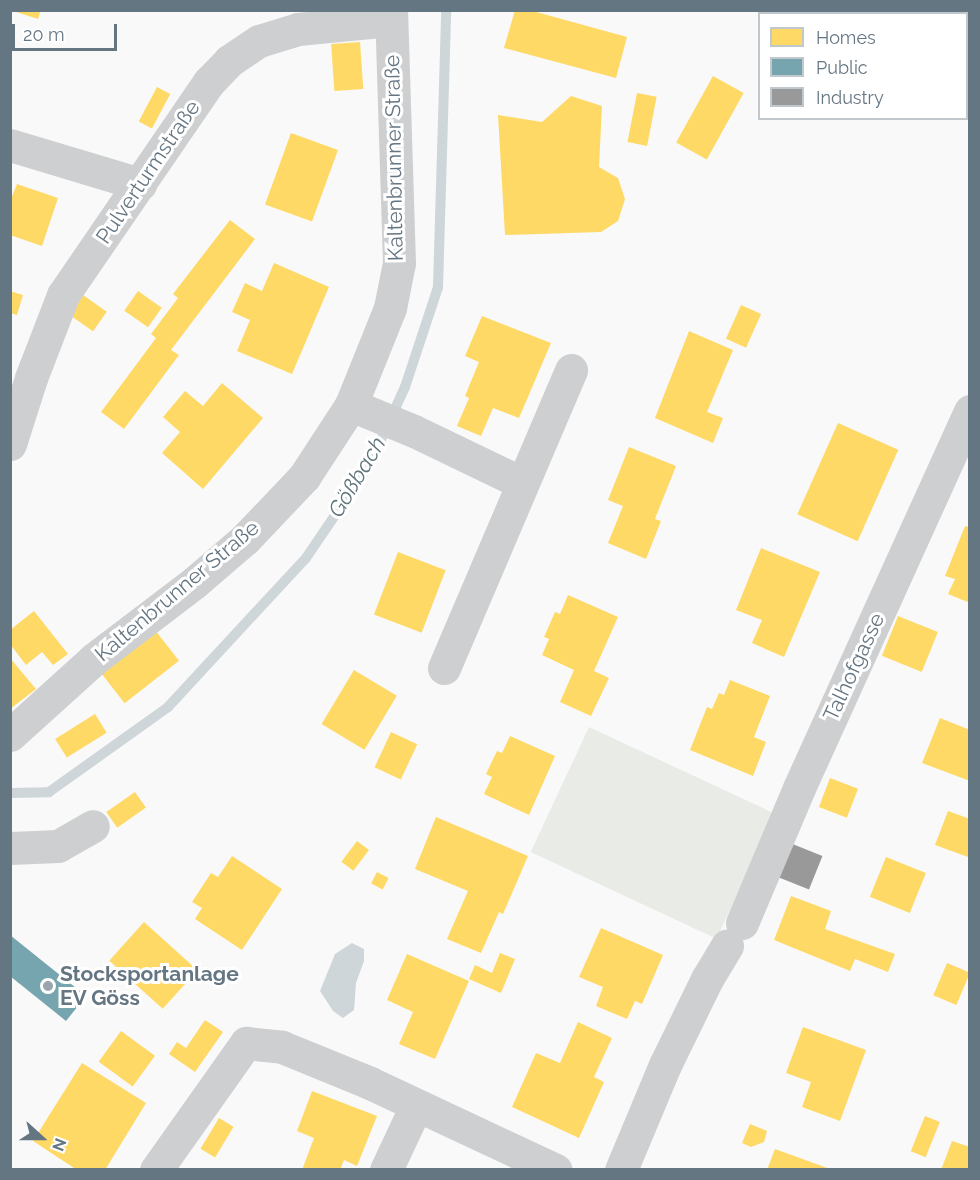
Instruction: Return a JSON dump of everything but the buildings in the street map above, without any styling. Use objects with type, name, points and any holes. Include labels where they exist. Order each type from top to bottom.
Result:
[{"type":"street","name":"Pulverturmstraße","points":[[10,444],[31,378],[63,295],[209,82],[229,61],[259,41],[298,29],[391,15]]},
{"type":"street","name":"Kaltenbrunner Straße","points":[[10,735],[94,659],[195,582],[245,539],[303,477],[359,409],[390,308],[399,263],[391,15]]},
{"type":"street","points":[[10,145],[140,184]]},
{"type":"street","points":[[444,668],[571,370]]},
{"type":"street","points":[[359,409],[414,431],[522,483]]},
{"type":"street","name":"Talhofgasse","points":[[621,1170],[665,1065],[707,979],[734,934],[969,411]]},
{"type":"street","points":[[10,848],[58,846],[93,826]]},
{"type":"street","points":[[156,1170],[246,1043],[282,1047],[370,1083],[556,1170]]},
{"type":"street","points":[[386,1170],[416,1106]]},
{"type":"shaded area","points":[[589,727],[775,814],[716,939],[531,852]]},
{"type":"shaded area","points":[[352,943],[364,949],[364,961],[356,983],[354,1010],[343,1018],[333,1011],[320,991],[335,954]]},
{"type":"waterway","name":"Gößbach","points":[[10,793],[49,792],[168,707],[306,558],[370,464],[405,387],[438,287],[446,10]]},
{"type":"place","name":"Stocksportanlage EV Göss","points":[[48,986]]}]
